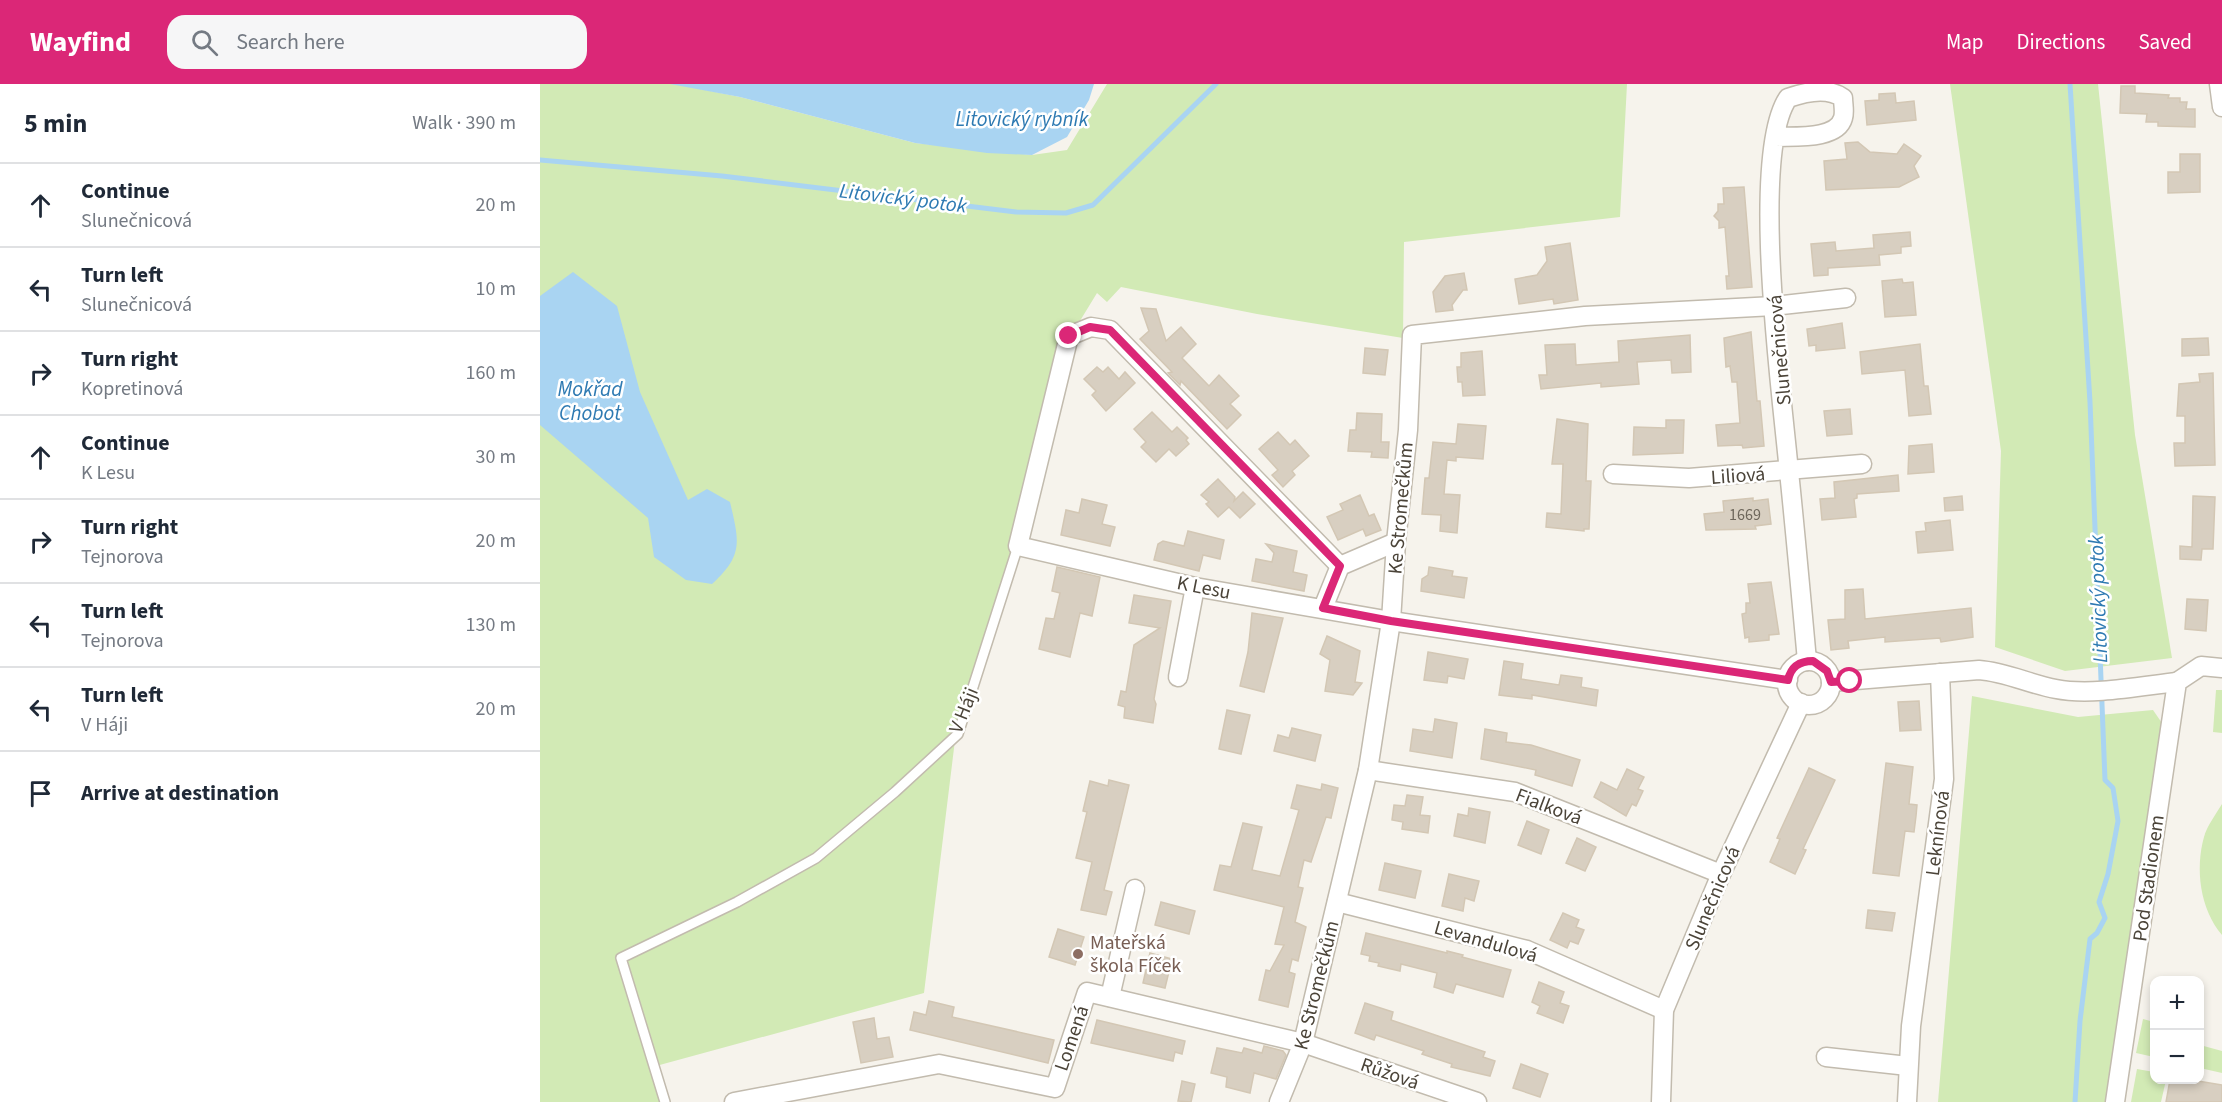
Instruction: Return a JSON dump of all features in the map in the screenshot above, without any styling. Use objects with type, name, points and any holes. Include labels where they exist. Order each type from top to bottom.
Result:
[{"type":"street","points":[[2219,84],[2222,107]]},
{"type":"street","name":"Slunečnicová","points":[[1776,137],[1820,134],[1837,127],[1843,118],[1843,98],[1835,92],[1788,98],[1781,108],[1770,166],[1774,306],[1807,661]]},
{"type":"street","name":"Ke Stromečkům","points":[[1279,1102],[1303,1043],[1368,770],[1391,621],[1396,542],[1408,430],[1412,335],[1585,316],[1774,306],[1846,298]]},
{"type":"street","name":"V Háji","points":[[1018,546],[1069,336],[1090,327],[1110,330],[1340,566]]},
{"type":"street","name":"Liliová","points":[[1613,474],[1689,478],[1862,464]]},
{"type":"street","points":[[1323,608],[1340,566],[1396,542]]},
{"type":"street","name":"K Lesu","points":[[1018,546],[1195,587],[1391,621],[1788,680]]},
{"type":"street","points":[[1178,677],[1195,587]]},
{"type":"street","points":[[1807,661],[1821,665],[1827,671],[1831,682],[1827,695],[1821,701],[1813,704],[1801,703],[1791,695],[1788,680],[1791,671],[1797,665],[1807,661]]},
{"type":"street","points":[[1831,682],[1940,673],[1998,672],[2056,689],[2078,690],[2128,688],[2177,682],[2201,666],[2222,668]]},
{"type":"street","name":"Leknínová","points":[[1907,1102],[1908,1066],[1944,779],[1940,673]]},
{"type":"street","name":"Pod Stadionem","points":[[2115,1102],[2177,682]]},
{"type":"street","name":"Slunečnicová","points":[[1661,1102],[1664,1010],[1721,874],[1801,703]]},
{"type":"street","name":"Fialková","points":[[1368,770],[1515,792],[1721,874]]},
{"type":"street","points":[[1110,997],[1135,889]]},
{"type":"street","name":"Levandulová","points":[[1337,902],[1527,950],[1664,1010]]},
{"type":"street","name":"Lomená","points":[[734,1102],[939,1064],[1055,1088],[1087,992],[1303,1043]]},
{"type":"street","name":"Růžová","points":[[1303,1043],[1477,1102]]},
{"type":"street","points":[[1826,1057],[1908,1066]]},
{"type":"lane","name":"V Háji","points":[[665,1102],[621,958],[737,902],[816,858],[895,792],[957,734],[1018,546]]},
{"type":"green space","points":[[540,84],[676,84],[740,97],[915,143],[1032,155],[1067,150],[1107,84],[1627,84],[1620,217],[1404,242],[1403,338],[1257,314],[1121,287],[1107,302],[1097,293],[1075,329],[1005,580],[956,732],[924,993],[656,1066],[663,1102],[540,1102]]},
{"type":"green space","points":[[1950,84],[2098,84],[2135,435],[2172,658],[2065,671],[1995,647],[2001,451]]},
{"type":"green space","points":[[2216,690],[2222,690],[2222,733],[2213,732]]},
{"type":"green space","points":[[1972,696],[2078,717],[2153,710],[2164,726],[2108,1102],[1938,1102]]},
{"type":"green space","points":[[2222,804],[2222,935],[2204,901],[2200,862],[2205,833]]},
{"type":"green space","points":[[2143,1019],[2150,1021],[2150,1056],[2136,1053]]},
{"type":"green space","points":[[2204,1046],[2222,1051],[2222,1073],[2204,1069]]},
{"type":"green space","points":[[2137,1069],[2150,1071],[2150,1084],[2165,1084],[2161,1102],[2131,1102]]},
{"type":"water","name":"Litovický rybník","points":[[670,84],[1094,84],[1089,100],[1067,137],[1032,155],[987,153],[915,143],[740,97]]},
{"type":"water","name":"Mokřad Chobot","points":[[573,272],[617,306],[640,392],[688,500],[707,489],[730,502],[737,537],[736,547],[730,564],[712,584],[686,580],[654,557],[648,518],[540,425],[540,296]]},
{"type":"building","points":[[2121,86],[2135,86],[2135,93],[2180,98],[2180,102],[2187,102],[2186,109],[2195,109],[2195,127],[2158,126],[2158,122],[2146,122],[2147,114],[2120,113]]},
{"type":"building","points":[[1895,93],[1896,103],[1914,101],[1916,120],[1867,125],[1865,101],[1879,100],[1879,94]]},
{"type":"building","points":[[1858,142],[1870,152],[1897,154],[1904,144],[1921,156],[1914,166],[1919,177],[1899,187],[1826,190],[1824,161],[1847,159],[1845,143]]},
{"type":"building","points":[[2180,154],[2200,154],[2200,192],[2168,193],[2168,172],[2180,172]]},
{"type":"building","points":[[1744,187],[1752,287],[1727,289],[1726,276],[1729,276],[1725,227],[1719,228],[1719,221],[1714,216],[1718,211],[1718,204],[1724,204],[1723,188]]},
{"type":"building","points":[[1910,232],[1911,246],[1901,247],[1901,253],[1879,255],[1880,265],[1828,268],[1828,275],[1814,276],[1811,244],[1835,242],[1836,251],[1874,248],[1873,235]]},
{"type":"building","points":[[1570,243],[1578,300],[1554,304],[1553,299],[1519,304],[1515,279],[1537,275],[1547,261],[1545,247]]},
{"type":"building","points":[[1464,273],[1467,290],[1463,290],[1452,305],[1453,310],[1436,312],[1433,292],[1445,276]]},
{"type":"building","points":[[1902,279],[1903,283],[1913,282],[1916,315],[1885,317],[1882,281]]},
{"type":"building","points":[[1141,308],[1156,309],[1166,341],[1181,327],[1196,344],[1182,358],[1209,386],[1219,375],[1239,396],[1230,404],[1241,415],[1227,429],[1181,381],[1180,385],[1168,373],[1172,372],[1140,339],[1149,331]]},
{"type":"building","points":[[1842,323],[1845,348],[1816,351],[1816,345],[1809,346],[1807,329]]},
{"type":"building","points":[[1751,332],[1757,401],[1760,401],[1764,446],[1743,448],[1742,445],[1718,446],[1716,425],[1740,423],[1737,382],[1732,382],[1730,366],[1726,367],[1724,338]]},
{"type":"building","points":[[1690,335],[1691,372],[1672,373],[1671,360],[1637,362],[1639,384],[1601,387],[1601,383],[1541,389],[1539,375],[1547,375],[1545,345],[1575,344],[1576,365],[1619,362],[1618,341]]},
{"type":"building","points":[[2208,338],[2209,355],[2182,356],[2182,339]]},
{"type":"building","points":[[1920,344],[1924,386],[1928,386],[1931,414],[1909,416],[1905,370],[1862,374],[1860,352]]},
{"type":"building","points":[[1365,348],[1388,350],[1385,375],[1363,373]]},
{"type":"building","points":[[1482,351],[1485,395],[1463,396],[1462,382],[1458,382],[1457,367],[1461,367],[1461,353]]},
{"type":"building","points":[[1097,367],[1103,372],[1108,367],[1119,379],[1125,372],[1135,383],[1106,411],[1092,395],[1096,391],[1084,379]]},
{"type":"building","points":[[2213,373],[2215,465],[2175,466],[2174,443],[2185,443],[2185,416],[2177,416],[2179,384],[2200,382],[2199,374]]},
{"type":"building","points":[[1850,409],[1852,434],[1827,436],[1824,411]]},
{"type":"building","points":[[1152,412],[1172,432],[1177,427],[1188,438],[1186,440],[1189,444],[1176,456],[1169,449],[1156,462],[1141,447],[1146,442],[1134,429]]},
{"type":"building","points":[[1357,413],[1382,414],[1381,442],[1389,442],[1388,458],[1371,457],[1372,452],[1348,451],[1350,430],[1356,430]]},
{"type":"building","points":[[1557,419],[1588,424],[1586,481],[1591,481],[1589,529],[1584,529],[1584,531],[1546,527],[1547,513],[1561,514],[1563,464],[1552,464]]},
{"type":"building","points":[[1666,420],[1684,420],[1683,453],[1633,455],[1634,427],[1666,428]]},
{"type":"building","points":[[1458,424],[1486,426],[1483,459],[1456,457],[1456,461],[1447,460],[1444,494],[1460,495],[1457,533],[1440,531],[1441,515],[1422,514],[1425,478],[1429,478],[1433,442],[1456,444]]},
{"type":"building","points":[[1278,432],[1290,445],[1295,440],[1309,456],[1292,471],[1295,475],[1283,487],[1272,475],[1278,470],[1259,449]]},
{"type":"building","points":[[1932,444],[1934,472],[1908,474],[1909,446]]},
{"type":"building","points":[[1898,475],[1899,491],[1857,494],[1857,498],[1854,499],[1856,517],[1822,520],[1820,499],[1835,498],[1834,482]]},
{"type":"building","points":[[1218,479],[1235,497],[1234,501],[1243,492],[1255,504],[1240,518],[1229,507],[1218,517],[1206,504],[1209,502],[1201,495]]},
{"type":"building","points":[[1360,495],[1369,516],[1374,514],[1381,530],[1366,536],[1363,529],[1338,540],[1327,517],[1343,510],[1340,504]]},
{"type":"building","points":[[1962,496],[1963,510],[1945,511],[1944,498]]},
{"type":"building","points":[[2193,496],[2215,497],[2213,549],[2202,549],[2201,560],[2180,559],[2180,546],[2192,547]]},
{"type":"building","points":[[1753,498],[1753,501],[1768,499],[1771,524],[1755,526],[1756,529],[1706,530],[1704,514],[1724,512],[1723,501]]},
{"type":"building","points":[[1082,499],[1107,505],[1102,524],[1115,527],[1110,546],[1061,535],[1066,510],[1079,513]]},
{"type":"building","points":[[1950,520],[1953,550],[1918,553],[1916,532],[1926,531],[1925,523]]},
{"type":"building","points":[[1188,531],[1224,540],[1220,559],[1203,555],[1199,571],[1154,560],[1158,544],[1163,541],[1184,546]]},
{"type":"building","points":[[1266,544],[1297,551],[1293,572],[1307,575],[1304,591],[1252,581],[1256,559],[1272,562],[1274,553]]},
{"type":"building","points":[[1057,567],[1100,577],[1092,616],[1080,613],[1070,657],[1039,649],[1046,618],[1054,619],[1060,593],[1052,591]]},
{"type":"building","points":[[1429,567],[1453,571],[1452,576],[1467,578],[1464,598],[1421,591],[1422,579],[1428,575]]},
{"type":"building","points":[[1771,582],[1779,634],[1769,635],[1769,640],[1749,642],[1749,637],[1745,638],[1742,614],[1746,613],[1746,603],[1750,603],[1748,584]]},
{"type":"building","points":[[1863,589],[1865,619],[1971,608],[1973,637],[1941,642],[1940,638],[1885,642],[1885,637],[1848,641],[1849,648],[1831,650],[1828,620],[1845,619],[1845,590]]},
{"type":"building","points":[[1134,595],[1171,601],[1154,699],[1156,704],[1153,723],[1124,718],[1125,707],[1118,705],[1121,691],[1126,692],[1134,645],[1160,628],[1129,623]]},
{"type":"building","points":[[2187,599],[2208,600],[2206,631],[2185,629]]},
{"type":"building","points":[[1252,613],[1283,618],[1264,692],[1240,686],[1248,652]]},
{"type":"building","points":[[1327,636],[1360,651],[1355,682],[1362,683],[1353,695],[1325,691],[1330,660],[1320,654]]},
{"type":"building","points":[[1428,652],[1468,659],[1464,679],[1448,676],[1447,683],[1424,680]]},
{"type":"building","points":[[1504,661],[1523,664],[1521,679],[1559,685],[1561,675],[1582,678],[1581,687],[1598,690],[1596,706],[1532,695],[1532,699],[1499,695]]},
{"type":"building","points":[[1919,701],[1921,730],[1900,731],[1898,702]]},
{"type":"building","points":[[1227,710],[1250,715],[1241,754],[1219,749]]},
{"type":"building","points":[[1435,719],[1457,723],[1452,758],[1410,751],[1413,729],[1433,732]]},
{"type":"building","points":[[1292,728],[1321,735],[1315,761],[1274,751],[1278,735],[1289,738]]},
{"type":"building","points":[[1485,729],[1507,733],[1506,742],[1531,745],[1580,760],[1572,786],[1535,775],[1536,770],[1481,759]]},
{"type":"building","points":[[1886,763],[1913,767],[1909,804],[1917,805],[1914,832],[1905,831],[1899,876],[1873,873]]},
{"type":"building","points":[[1809,768],[1835,780],[1803,849],[1806,850],[1795,874],[1770,862],[1780,839],[1777,838]]},
{"type":"building","points":[[1627,769],[1644,777],[1638,789],[1643,791],[1636,806],[1632,804],[1626,816],[1594,797],[1601,782],[1617,790]]},
{"type":"building","points":[[1109,780],[1129,785],[1104,890],[1112,892],[1106,915],[1081,910],[1092,862],[1076,858],[1087,812],[1083,811],[1090,781],[1108,786]]},
{"type":"building","points":[[1322,784],[1338,788],[1331,818],[1326,817],[1311,862],[1304,860],[1298,887],[1303,888],[1295,922],[1306,927],[1298,961],[1292,959],[1289,972],[1295,974],[1288,1007],[1259,1000],[1266,970],[1270,971],[1284,945],[1275,944],[1284,907],[1214,890],[1220,865],[1231,867],[1243,823],[1262,827],[1252,870],[1280,876],[1299,810],[1291,808],[1297,785],[1321,790]]},
{"type":"building","points":[[1407,795],[1423,797],[1420,815],[1430,816],[1428,833],[1402,829],[1403,822],[1392,820],[1394,805],[1405,806]]},
{"type":"building","points":[[1469,808],[1490,812],[1485,843],[1454,836],[1458,814],[1468,816]]},
{"type":"building","points":[[1527,821],[1549,830],[1541,854],[1518,845]]},
{"type":"building","points":[[1577,838],[1596,847],[1585,871],[1566,863]]},
{"type":"building","points":[[1385,863],[1421,871],[1415,898],[1379,890]]},
{"type":"building","points":[[1449,874],[1479,881],[1474,901],[1465,898],[1463,911],[1442,906]]},
{"type":"building","points":[[1161,902],[1195,911],[1189,934],[1155,925]]},
{"type":"building","points":[[1868,910],[1895,913],[1892,931],[1866,928]]},
{"type":"building","points":[[1563,913],[1579,920],[1576,927],[1584,930],[1578,944],[1570,941],[1567,948],[1550,940]]},
{"type":"building","points":[[1058,929],[1084,937],[1075,965],[1049,957]]},
{"type":"building","points":[[1366,933],[1463,955],[1462,957],[1511,970],[1503,997],[1456,984],[1453,993],[1434,987],[1437,973],[1401,964],[1400,971],[1378,966],[1379,963],[1369,961],[1370,956],[1361,954]]},
{"type":"building","points":[[1150,953],[1172,959],[1165,988],[1143,983]]},
{"type":"building","points":[[1539,982],[1564,992],[1560,1003],[1569,1006],[1563,1023],[1537,1013],[1540,1006],[1532,1002]]},
{"type":"building","points":[[929,1001],[954,1007],[952,1017],[1054,1040],[1048,1063],[910,1030],[914,1012],[926,1015]]},
{"type":"building","points":[[1365,1003],[1393,1012],[1391,1020],[1485,1052],[1483,1057],[1495,1061],[1490,1076],[1451,1067],[1452,1064],[1422,1054],[1424,1051],[1376,1035],[1374,1040],[1355,1033]]},
{"type":"building","points":[[874,1018],[877,1039],[889,1037],[893,1057],[861,1063],[853,1022]]},
{"type":"building","points":[[1097,1020],[1185,1041],[1182,1054],[1175,1052],[1173,1061],[1091,1043]]},
{"type":"building","points":[[1264,1046],[1283,1051],[1286,1055],[1276,1079],[1254,1073],[1250,1093],[1226,1087],[1227,1077],[1211,1073],[1217,1048],[1242,1053],[1244,1048],[1262,1053]]},
{"type":"building","points":[[1521,1064],[1548,1074],[1540,1097],[1513,1088]]},
{"type":"building","points":[[1182,1081],[1195,1084],[1191,1102],[1178,1101]]},
{"type":"building","points":[[2204,1082],[2222,1085],[2222,1102],[2166,1102],[2169,1084],[2204,1084]]},
{"type":"waterway","name":"Litovický potok","points":[[540,160],[722,176],[1016,212],[1066,213],[1093,205],[1216,84]]},
{"type":"waterway","name":"Litovický potok","points":[[2070,84],[2090,402],[2105,780],[2113,788],[2118,821],[2108,874],[2099,902],[2105,918],[2097,933],[2090,939],[2080,1021],[2075,1102]]},
{"type":"place","name":"Mateřská škola Fíček","points":[[1078,954]]},
{"type":"route","points":[[1069,336],[1090,327],[1110,330],[1340,566],[1323,608],[1391,621],[1788,680],[1791,671],[1797,665],[1813,661],[1827,671],[1831,682],[1850,681]]}]
